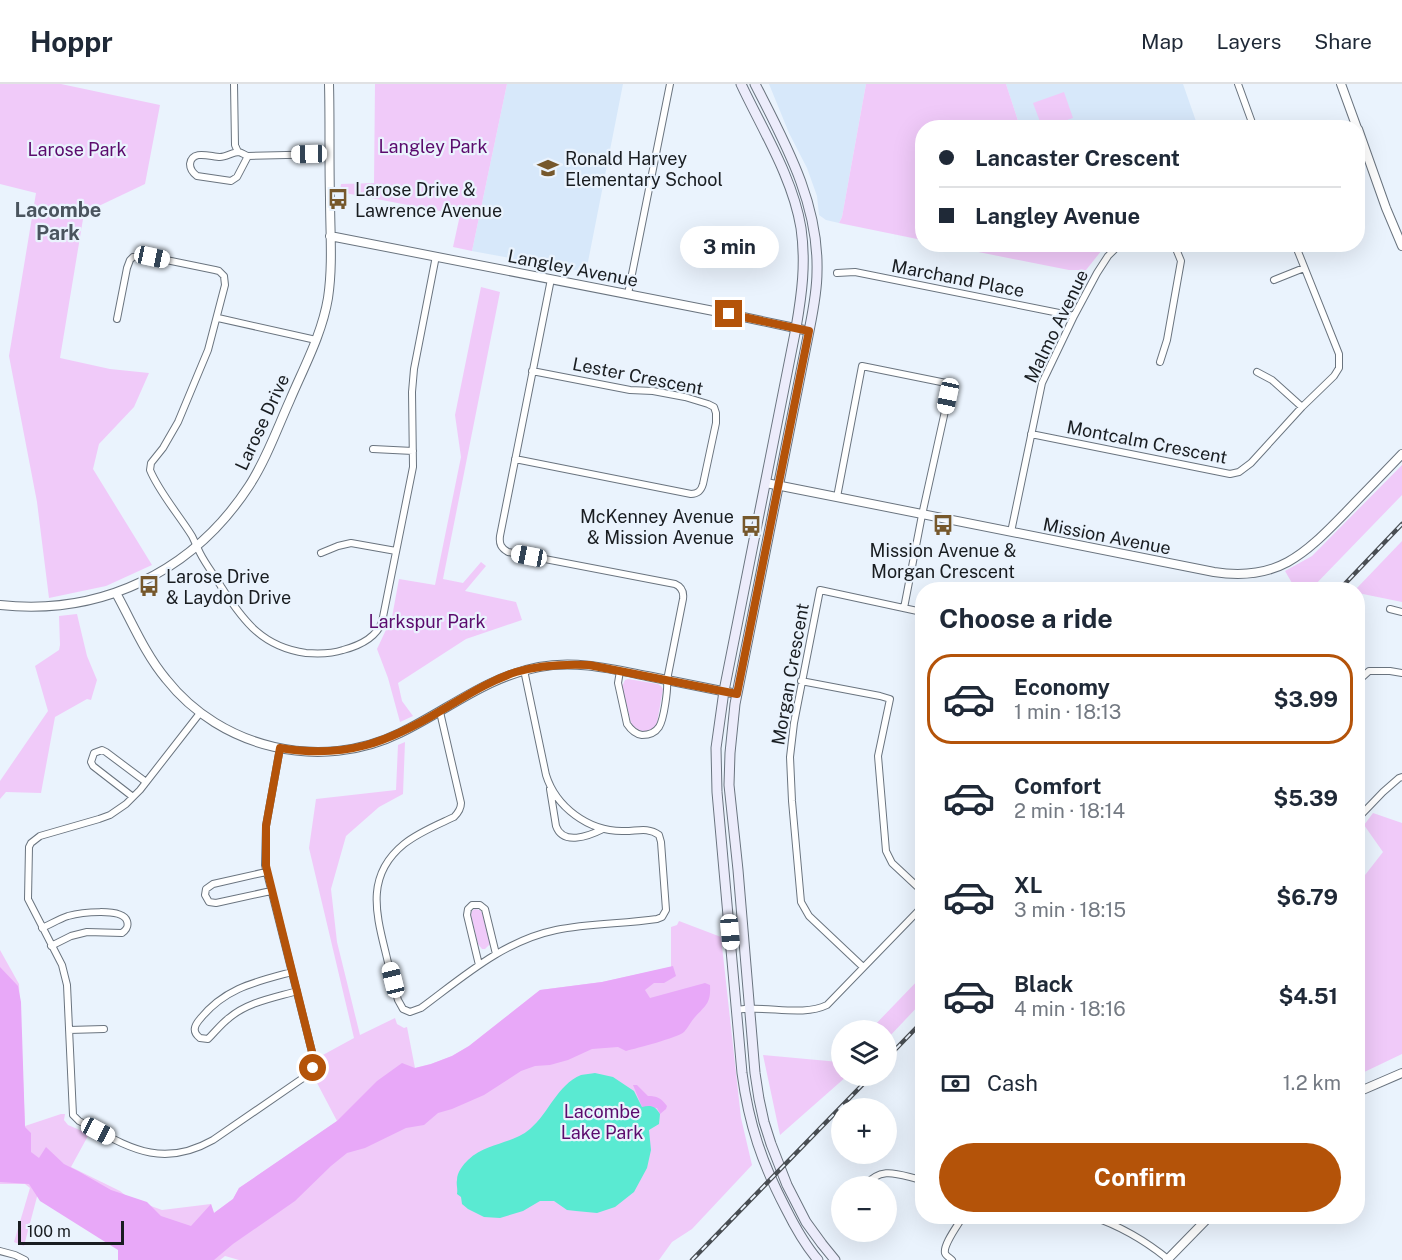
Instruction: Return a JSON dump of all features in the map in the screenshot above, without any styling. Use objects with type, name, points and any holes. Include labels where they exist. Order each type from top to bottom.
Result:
[{"type":"main road","points":[[741,84],[780,164],[794,201],[801,226],[804,267],[803,291],[724,691],[716,748],[717,792],[746,1104],[756,1140],[771,1179],[796,1229],[818,1260]]},
{"type":"main road","points":[[755,84],[793,159],[806,194],[814,228],[817,269],[816,295],[737,694],[733,718],[729,785],[755,1073],[764,1122],[787,1185],[806,1222],[835,1260]]},
{"type":"street","points":[[234,84],[235,145],[238,152]]},
{"type":"street","name":"Larose Drive","points":[[0,605],[60,606],[86,602],[133,587],[158,574],[197,546],[229,514],[245,492],[258,471],[324,317],[330,265],[329,84]]},
{"type":"street","points":[[628,294],[670,84]]},
{"type":"street","points":[[1238,84],[1251,120]]},
{"type":"street","points":[[1341,84],[1354,120]]},
{"type":"street","points":[[248,156],[237,177],[231,181],[197,176],[190,167],[191,161],[197,155],[220,157],[238,152],[248,156],[329,154]]},
{"type":"street","points":[[1365,157],[1402,246]]},
{"type":"street","name":"Langley Avenue","points":[[330,236],[809,331]]},
{"type":"street","name":"Malmo Avenue","points":[[1011,532],[1042,383],[1102,264],[1113,252]]},
{"type":"street","points":[[1160,362],[1167,340],[1180,261],[1177,252]]},
{"type":"street","name":"Montcalm Crescent","points":[[1031,434],[1230,474],[1239,472],[1334,376],[1339,368],[1340,354],[1298,252]]},
{"type":"street","points":[[117,319],[128,264],[133,257],[142,256],[215,270],[225,279],[218,318],[204,361],[178,422],[149,467],[152,476],[236,609],[255,630],[286,649],[320,654],[341,651],[370,638],[380,628],[413,469],[414,369],[436,256]]},
{"type":"street","points":[[1274,280],[1304,268]]},
{"type":"street","name":"Marchand Place","points":[[837,273],[855,272],[1074,316]]},
{"type":"street","points":[[551,279],[500,543],[508,552],[675,584],[682,590],[683,599],[667,680],[668,689],[660,726],[652,733],[641,735],[631,729],[626,721],[618,683],[620,671]]},
{"type":"street","points":[[218,318],[316,339]]},
{"type":"street","points":[[837,497],[862,366],[951,384],[904,608]]},
{"type":"street","name":"Lester Crescent","points":[[515,459],[696,494],[701,490],[703,484],[716,423],[714,407],[685,397],[532,371]]},
{"type":"street","points":[[1257,372],[1272,380],[1302,407]]},
{"type":"street","points":[[374,449],[413,451]]},
{"type":"street","name":"Mission Avenue","points":[[766,483],[1224,573],[1244,574],[1264,571],[1284,564],[1310,549],[1402,454]]},
{"type":"street","points":[[321,554],[351,543],[396,551]]},
{"type":"street","name":"Morgan Crescent","points":[[863,967],[809,916],[800,897],[790,772],[794,723],[820,590],[915,610]]},
{"type":"street","points":[[116,593],[160,672],[200,713],[242,737],[300,752],[343,750],[366,746],[393,736],[486,684],[524,670],[541,667],[568,664],[589,665],[737,694]]},
{"type":"street","points":[[1390,609],[1402,612]]},
{"type":"street","points":[[524,670],[550,785],[556,826],[560,833],[568,837],[590,836],[603,829]]},
{"type":"street","points":[[1365,675],[1369,671],[1402,673]]},
{"type":"street","points":[[801,681],[890,699],[878,756],[886,851],[895,866],[915,885]]},
{"type":"street","points":[[440,711],[461,803],[460,808],[454,817],[415,836],[404,844],[383,870],[376,898],[376,913],[398,1000],[406,1011],[412,1012],[421,1008],[478,965],[523,940],[555,930],[654,920],[664,915],[666,902],[659,835],[647,829],[619,831],[603,829],[587,823],[558,799],[550,785]]},
{"type":"street","points":[[200,713],[126,804],[110,815],[40,836],[31,843],[27,854],[28,899],[66,978],[75,1118],[136,1150],[154,1154],[177,1154],[198,1149],[310,1073],[313,1068],[314,1060],[266,872],[266,826],[280,748]]},
{"type":"street","points":[[133,797],[93,766],[91,762],[94,753],[102,750],[106,752],[146,782]]},
{"type":"street","points":[[1365,811],[1402,777]]},
{"type":"street","points":[[266,872],[213,884],[206,889],[205,895],[209,902],[216,903],[271,891]]},
{"type":"street","points":[[478,965],[467,915],[472,905],[480,904],[485,909],[496,954]]},
{"type":"street","points":[[42,928],[68,917],[85,913],[114,914],[124,917],[127,921],[122,933],[87,932],[51,945]]},
{"type":"street","points":[[737,1010],[750,1008],[804,1011],[822,1008],[915,914]]},
{"type":"street","points":[[292,972],[234,990],[210,1008],[197,1022],[194,1031],[200,1038],[208,1039],[227,1019],[244,1008],[297,991]]},
{"type":"street","points":[[69,1030],[104,1029]]},
{"type":"street","points":[[1365,1089],[1402,1073]]},
{"type":"street","points":[[876,1176],[889,1173],[915,1179]]},
{"type":"street","points":[[952,1260],[946,1256],[945,1249],[958,1224]]},
{"type":"street","points":[[1113,1224],[1168,1260],[1202,1224]]},
{"type":"street","points":[[0,1251],[25,1260]]},
{"type":"shaded area","name":"Ronald Harvey Elementary School","points":[[507,84],[623,84],[586,272],[472,251]]},
{"type":"shaded area","points":[[769,84],[866,84],[842,217],[839,223],[826,220],[819,215],[817,196],[807,168],[789,133]]},
{"type":"shaded area","points":[[1006,84],[1183,84],[1196,120],[1018,120]]},
{"type":"shaded area","name":"Lacombe Lake Park","points":[[673,966],[676,976],[664,983],[654,983],[645,990],[650,998],[705,983],[710,985],[710,996],[707,1003],[684,1032],[626,1051],[618,1047],[592,1049],[568,1060],[521,1071],[484,1095],[438,1113],[424,1125],[406,1128],[365,1148],[347,1153],[295,1201],[214,1260],[118,1260],[118,1250],[40,1201],[29,1184],[0,1182],[0,967],[18,986],[21,1002],[25,1127],[31,1133],[31,1152],[39,1158],[46,1147],[64,1164],[111,1190],[147,1202],[161,1216],[191,1226],[211,1204],[214,1213],[233,1199],[239,1188],[337,1121],[377,1081],[402,1063],[415,1068],[452,1056],[469,1046],[540,990],[602,982]]},
{"type":"shaded area","points":[[595,1073],[613,1077],[634,1091],[642,1107],[652,1107],[660,1114],[659,1124],[649,1130],[651,1150],[647,1168],[634,1192],[615,1207],[597,1213],[567,1210],[554,1201],[540,1201],[523,1211],[500,1218],[484,1217],[462,1204],[461,1197],[457,1194],[457,1177],[468,1160],[483,1150],[523,1134],[537,1122],[566,1085],[581,1075]]},
{"type":"shaded area","points":[[633,1085],[637,1085],[648,1096],[661,1099],[667,1106],[666,1109],[660,1114],[657,1108],[642,1107]]},
{"type":"green space","name":"Larose Park","points":[[0,84],[61,84],[160,105],[145,184],[84,213],[60,358],[110,369],[149,373],[134,407],[99,444],[93,469],[152,565],[106,586],[49,598],[37,502],[9,356],[36,193],[0,184]]},
{"type":"green space","name":"Langley Park","points":[[375,84],[507,84],[472,251],[453,247],[460,215],[340,192],[341,184],[374,183]]},
{"type":"green space","points":[[866,84],[1006,84],[1018,120],[915,120],[915,239],[839,223],[842,217]]},
{"type":"green space","points":[[1064,92],[1073,118],[1039,120],[1033,103]]},
{"type":"green space","points":[[978,252],[1100,252],[1086,270],[1069,270]]},
{"type":"green space","name":"Larkspur Park","points":[[481,287],[500,292],[443,579],[463,583],[481,562],[486,566],[465,591],[516,602],[522,620],[466,639],[398,683],[402,701],[413,716],[400,722],[377,649],[392,617],[399,579],[435,585],[461,457],[455,415]]},
{"type":"green space","points":[[1402,465],[1402,495],[1318,582],[1291,582],[1285,571],[1312,556]]},
{"type":"green space","points":[[1402,541],[1402,602],[1365,594],[1365,582],[1363,582]]},
{"type":"green space","points":[[77,614],[87,656],[97,680],[91,700],[87,699],[55,717],[41,793],[6,792],[0,799],[0,781],[48,711],[35,666],[59,650],[59,616]]},
{"type":"green space","points":[[628,679],[658,684],[663,689],[657,723],[648,731],[641,731],[631,723],[622,686]]},
{"type":"green space","name":"Lacombe Lake Park","points":[[405,742],[403,794],[379,807],[346,836],[331,889],[337,942],[360,1035],[395,1018],[397,1024],[404,1028],[407,1027],[415,1068],[431,1064],[469,1046],[540,990],[602,982],[671,967],[671,927],[677,925],[679,921],[721,937],[741,1118],[752,1165],[692,1229],[672,1242],[659,1260],[239,1260],[225,1256],[220,1260],[143,1260],[38,1193],[24,1246],[14,1242],[30,1188],[25,1184],[0,1184],[0,950],[19,984],[25,1126],[65,1114],[64,1120],[68,1125],[89,1134],[71,1167],[120,1191],[129,1198],[162,1210],[211,1204],[214,1213],[233,1199],[239,1188],[337,1121],[316,1081],[327,1073],[321,1056],[354,1038],[309,848],[316,799],[396,790],[398,745]]},
{"type":"green space","points":[[1373,813],[1402,823],[1402,1054],[1365,1072],[1365,875],[1383,852],[1365,824]]},
{"type":"green space","points":[[475,909],[482,913],[490,944],[485,949],[478,944],[471,915]]},
{"type":"green space","points":[[915,983],[915,1009],[897,1028],[897,1020],[880,1020]]},
{"type":"green space","points":[[763,1055],[831,1061],[831,1086],[836,1086],[780,1135]]},
{"type":"railway","points":[[1347,582],[1402,524]]},
{"type":"railway","points":[[897,1048],[915,1029]]},
{"type":"railway","points":[[692,1260],[861,1086]]},
{"type":"place","name":"Ronald Harvey Elementary School","points":[[548,168]]},
{"type":"place","name":"Larose Drive & Lawrence Avenue","points":[[338,199]]},
{"type":"place","name":"Mission Avenue & Morgan Crescent","points":[[943,525]]},
{"type":"place","name":"McKenney Avenue & Mission Avenue","points":[[751,526]]},
{"type":"place","name":"Larose Drive & Laydon Drive","points":[[149,586]]},
{"type":"district","name":"Lacombe Park","points":[[58,222]]},
{"type":"route","points":[[313,1068],[314,1060],[266,866],[268,808],[280,748],[300,752],[321,752],[350,749],[380,742],[403,732],[486,684],[515,673],[549,666],[589,665],[737,694],[809,331],[729,314]]}]
